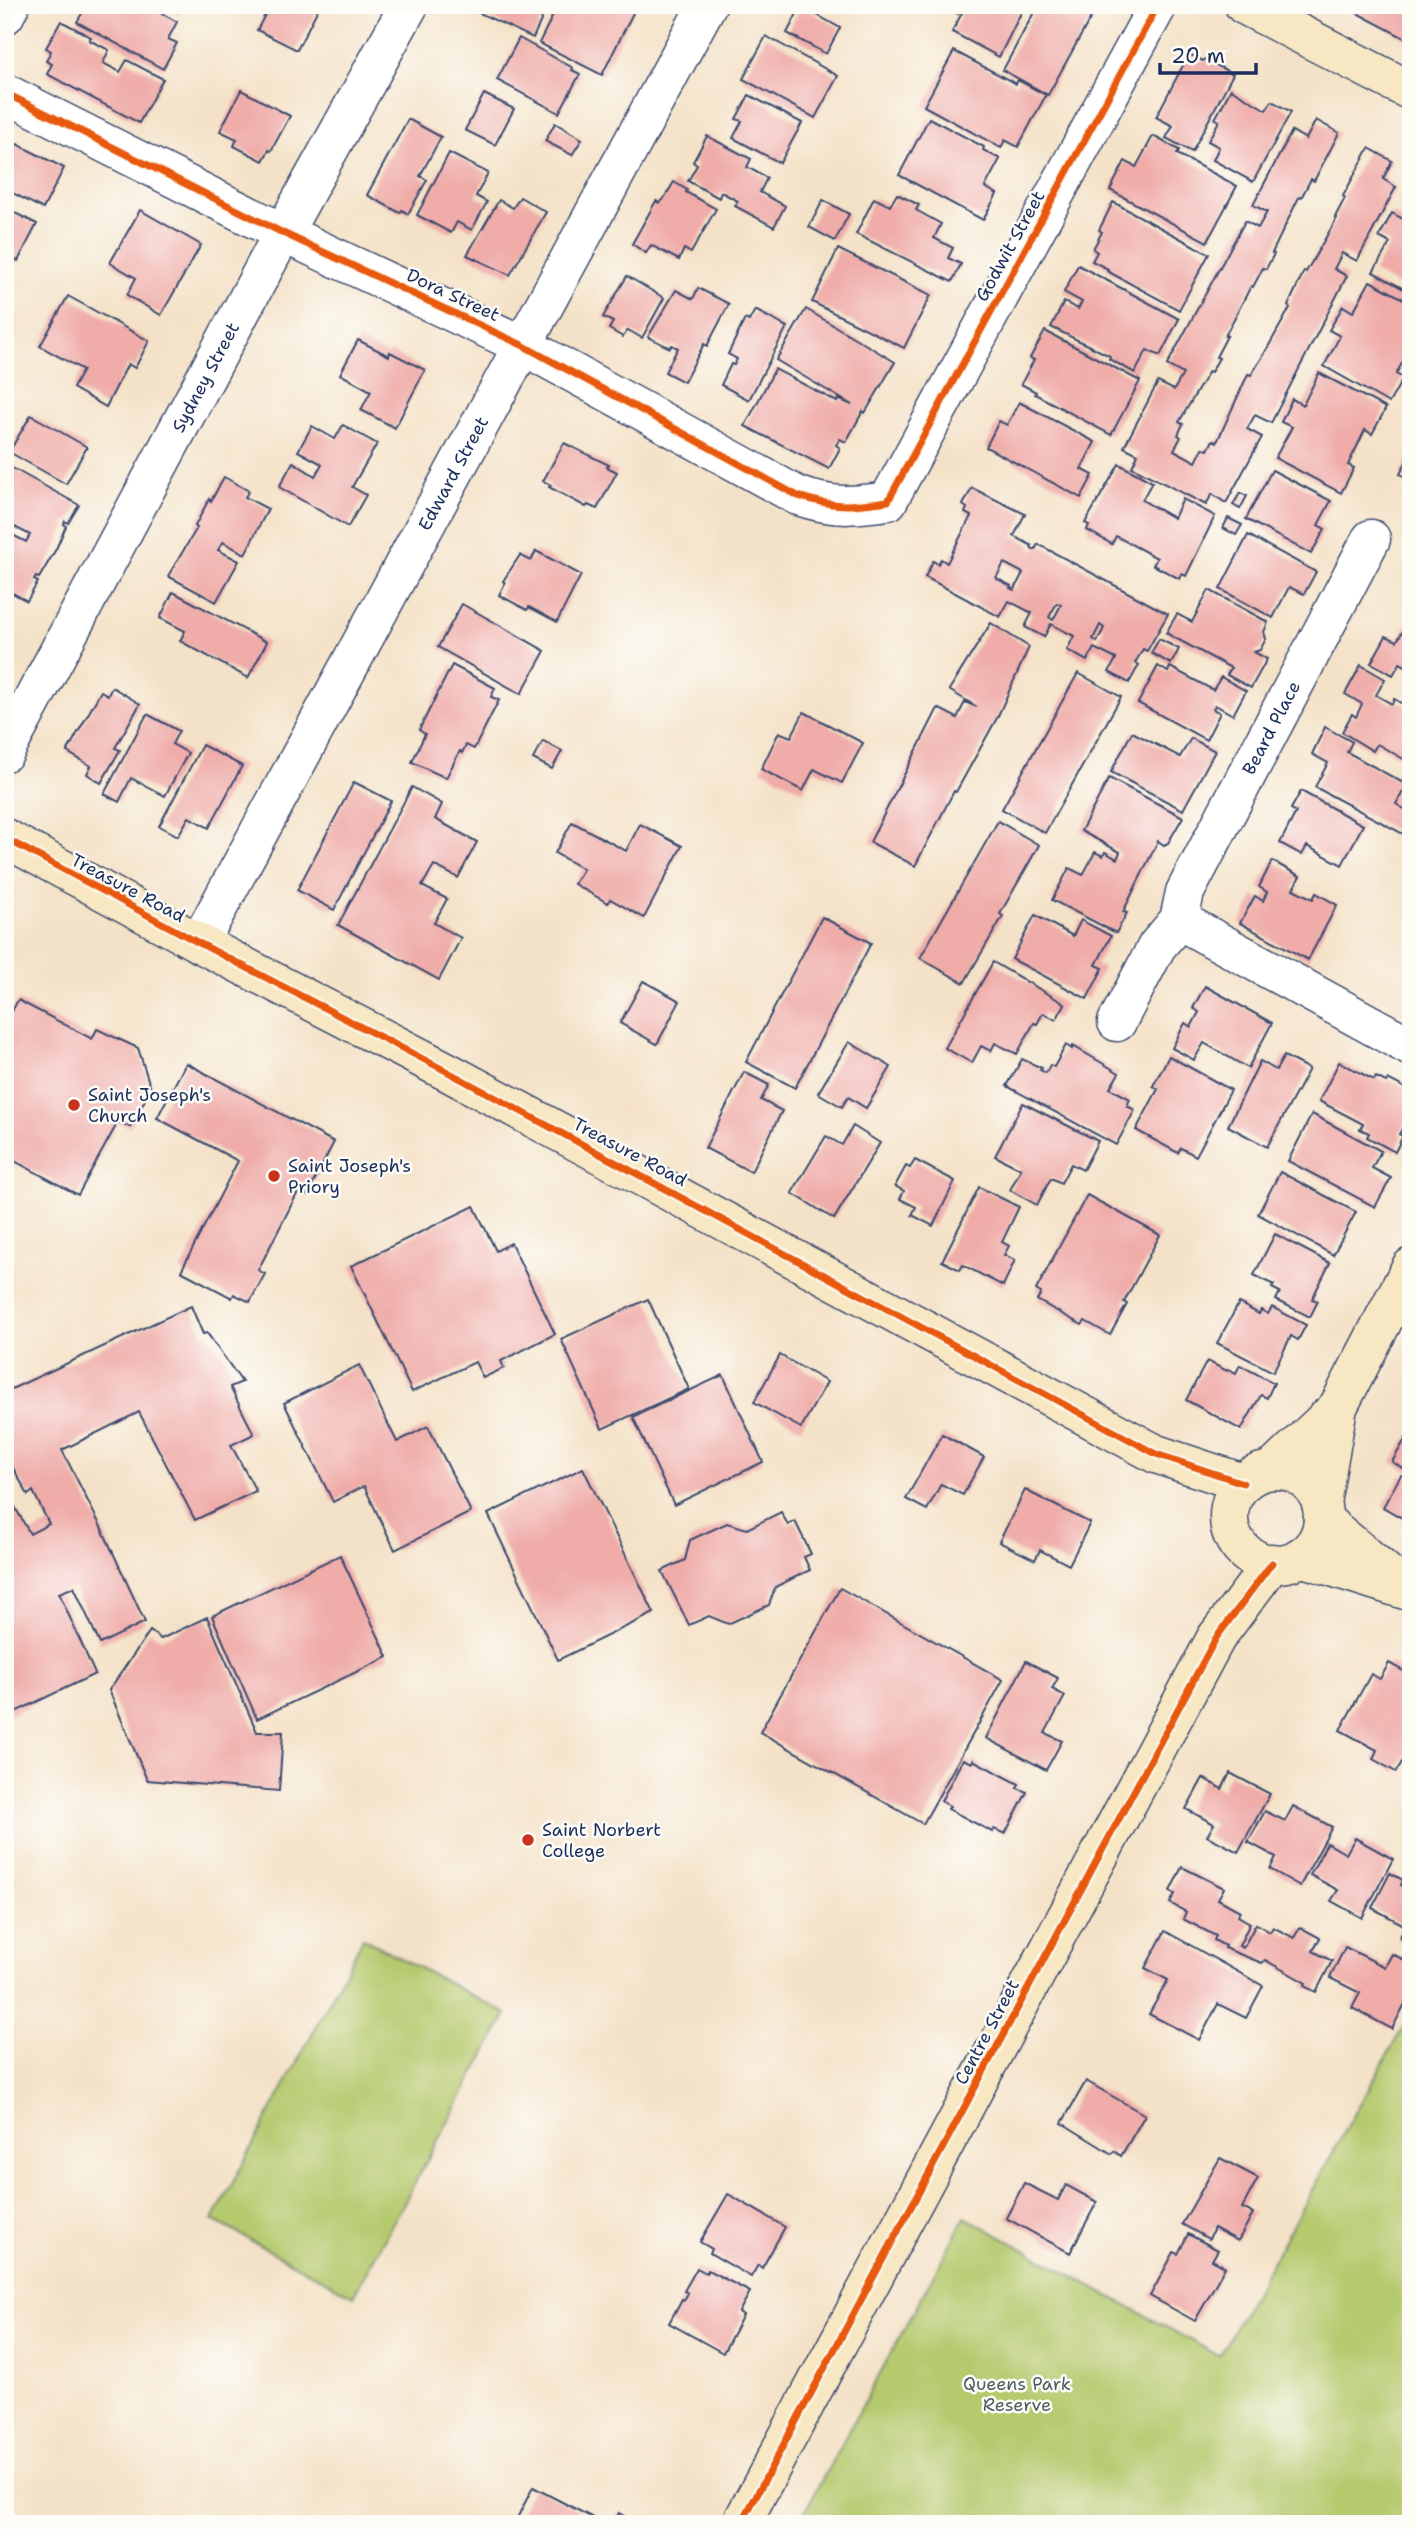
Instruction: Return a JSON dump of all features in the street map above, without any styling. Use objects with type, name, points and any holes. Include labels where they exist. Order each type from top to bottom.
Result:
[{"type":"street","points":[[5,15],[10,5]]},
{"type":"street","name":"Sydney Street","points":[[5,752],[283,233],[409,5]]},
{"type":"street","name":"Edward Street","points":[[199,943],[707,5]]},
{"type":"street","name":"Godwit Street","points":[[888,501],[1158,5]]},
{"type":"street","points":[[1244,5],[1411,91]]},
{"type":"street","name":"Dora Street","points":[[5,93],[283,233],[522,345],[799,496],[846,507],[888,501]]},
{"type":"street","name":"Beard Place","points":[[1117,1022],[1157,946],[1179,920],[1185,892],[1371,539]]},
{"type":"street","name":"Treasure Road","points":[[5,838],[199,943],[448,1072],[1156,1454],[1260,1523],[1409,1592]]},
{"type":"street","points":[[1179,920],[1411,1046]]},
{"type":"street","name":"Centre Street","points":[[741,2524],[1216,1638],[1260,1523],[1338,1407],[1411,1267]]},
{"type":"street","name":"Centre Street","points":[[1260,1523],[1312,1547],[1320,1534],[1338,1407]]},
{"type":"street","name":"Treasure Road","points":[[1260,1523],[1287,1471],[1302,1478],[1314,1489],[1322,1511],[1409,1592]]},
{"type":"green space","points":[[363,1938],[507,2014],[353,2296],[213,2220]]},
{"type":"green space","name":"Queens Park Reserve","points":[[1411,2013],[1411,2524],[798,2524],[965,2217],[1219,2356]]},
{"type":"building","points":[[76,5],[147,5],[177,22],[168,39],[177,43],[163,69],[77,22],[84,10]]},
{"type":"building","points":[[165,5],[181,5],[177,12]]},
{"type":"building","points":[[270,5],[320,5],[297,50],[257,30]]},
{"type":"building","points":[[473,5],[548,5],[533,38],[471,9]]},
{"type":"building","points":[[558,5],[637,5],[602,75],[539,43]]},
{"type":"building","points":[[940,5],[963,5],[958,14]]},
{"type":"building","points":[[966,5],[1025,5],[999,57],[952,32]]},
{"type":"building","points":[[1038,5],[1085,5],[1095,10],[1048,95],[1003,70]]},
{"type":"building","points":[[1342,5],[1411,5],[1411,35],[1408,40]]},
{"type":"building","points":[[801,6],[840,28],[826,54],[787,33]]},
{"type":"building","points":[[61,21],[109,50],[103,63],[120,72],[127,60],[163,79],[139,123],[47,74],[52,64],[46,61],[51,51],[46,48]]},
{"type":"building","points":[[766,36],[838,76],[815,118],[743,79]]},
{"type":"building","points":[[519,38],[580,74],[559,113],[497,80]]},
{"type":"building","points":[[954,51],[1016,84],[1018,80],[1046,95],[1018,147],[1005,140],[1001,148],[924,106]]},
{"type":"building","points":[[1189,54],[1233,74],[1192,152],[1166,138],[1173,126],[1156,117]]},
{"type":"building","points":[[1231,89],[1266,110],[1272,101],[1291,112],[1253,182],[1213,160],[1219,147],[1208,141],[1219,121],[1215,119]]},
{"type":"building","points":[[241,90],[290,116],[263,161],[234,146],[237,139],[220,131]]},
{"type":"building","points":[[484,94],[514,109],[495,145],[465,130]]},
{"type":"building","points":[[749,95],[802,123],[780,163],[733,138],[742,121],[736,119]]},
{"type":"building","points":[[929,118],[984,147],[983,150],[1000,159],[985,187],[997,194],[983,220],[899,175]]},
{"type":"building","points":[[408,119],[441,137],[420,176],[427,180],[408,214],[402,210],[400,213],[367,195]]},
{"type":"building","points":[[1316,120],[1339,133],[1314,181],[1311,179],[1301,198],[1299,197],[1266,269],[1263,268],[1253,287],[1251,286],[1225,336],[1216,357],[1219,358],[1179,422],[1183,424],[1178,435],[1181,437],[1174,450],[1196,462],[1203,448],[1208,450],[1213,440],[1217,442],[1248,374],[1251,375],[1263,356],[1290,308],[1288,306],[1304,271],[1306,272],[1337,218],[1335,217],[1345,198],[1343,196],[1369,148],[1392,161],[1383,179],[1396,187],[1357,261],[1342,253],[1334,269],[1347,276],[1271,423],[1255,415],[1247,429],[1262,437],[1226,503],[1212,494],[1206,505],[1132,467],[1138,454],[1124,447],[1158,382],[1174,390],[1183,374],[1167,365],[1245,221],[1258,228],[1267,212],[1253,205],[1292,131],[1306,139]]},
{"type":"building","points":[[555,123],[582,139],[572,155],[545,141]]},
{"type":"building","points":[[707,136],[751,159],[747,167],[767,178],[760,192],[785,206],[774,227],[735,206],[738,201],[721,192],[719,198],[688,181],[697,165],[693,162]]},
{"type":"building","points":[[1153,136],[1179,150],[1177,154],[1237,186],[1207,242],[1110,190],[1125,161],[1136,167]]},
{"type":"building","points":[[17,144],[64,168],[43,209],[5,189],[5,167]]},
{"type":"building","points":[[449,153],[488,173],[476,196],[487,202],[472,230],[457,222],[451,233],[417,215]]},
{"type":"building","points":[[674,182],[716,209],[691,253],[684,249],[679,260],[651,245],[646,253],[632,244],[656,201],[659,203],[663,200]]},
{"type":"building","points":[[897,194],[919,205],[916,210],[941,224],[934,238],[953,248],[948,258],[961,264],[952,282],[856,234],[874,198],[890,206]]},
{"type":"building","points":[[520,197],[546,212],[510,275],[467,255],[499,200],[513,208]]},
{"type":"building","points":[[823,200],[849,214],[835,241],[809,227]]},
{"type":"building","points":[[1113,202],[1209,254],[1179,310],[1092,261],[1097,252],[1093,249],[1102,232],[1099,230]]},
{"type":"building","points":[[1411,205],[1411,293],[1373,272],[1390,243],[1379,237],[1392,213],[1403,219]]},
{"type":"building","points":[[5,208],[37,224],[18,261],[5,255]]},
{"type":"building","points":[[140,210],[201,245],[161,315],[127,295],[136,278],[110,263]]},
{"type":"building","points":[[838,249],[931,295],[904,348],[812,302]]},
{"type":"building","points":[[1078,265],[1179,319],[1160,356],[1147,350],[1135,373],[1109,359],[1110,356],[1051,327],[1064,302],[1078,309],[1082,302],[1064,292]]},
{"type":"building","points":[[627,276],[664,298],[642,338],[628,330],[623,337],[609,329],[613,322],[603,317]]},
{"type":"building","points":[[1370,281],[1411,303],[1411,347],[1396,374],[1403,378],[1389,403],[1324,366],[1340,336],[1329,330],[1343,306],[1353,312]]},
{"type":"building","points":[[698,288],[729,304],[684,382],[665,372],[678,348],[672,345],[670,348],[648,337],[676,290],[693,299]]},
{"type":"building","points":[[68,296],[149,341],[135,368],[128,364],[106,407],[73,388],[83,370],[40,346]]},
{"type":"building","points":[[806,309],[895,362],[846,442],[840,439],[836,445],[840,448],[829,469],[745,426],[775,369],[837,402],[838,399],[852,405],[776,360]]},
{"type":"building","points":[[755,310],[787,327],[749,400],[721,385],[731,364],[734,365],[737,359],[728,354],[745,319],[749,321]]},
{"type":"building","points":[[1045,331],[1140,381],[1111,435],[1021,384],[1034,360],[1030,358]]},
{"type":"building","points":[[358,340],[389,356],[390,352],[425,370],[395,428],[361,410],[371,391],[340,374]]},
{"type":"building","points":[[1319,373],[1386,408],[1372,434],[1365,430],[1348,465],[1354,468],[1341,493],[1275,458],[1292,427],[1281,422],[1292,399],[1303,405]]},
{"type":"building","points":[[1019,402],[1095,442],[1081,469],[1093,475],[1081,498],[986,447],[999,421],[1007,425]]},
{"type":"building","points":[[31,415],[87,447],[66,484],[9,452]]},
{"type":"building","points":[[343,425],[377,444],[352,487],[366,495],[348,527],[279,487],[293,462],[315,476],[322,464],[298,451],[312,426],[335,439]]},
{"type":"building","points":[[564,443],[609,465],[607,467],[617,472],[597,509],[588,505],[586,507],[543,481]]},
{"type":"building","points":[[1411,453],[1411,480],[1400,474]]},
{"type":"building","points":[[5,464],[79,505],[68,523],[65,521],[66,526],[56,549],[39,578],[34,580],[38,582],[27,601],[5,589],[5,531],[26,542],[30,535],[5,522]]},
{"type":"building","points":[[1119,464],[1152,482],[1142,500],[1174,518],[1183,499],[1215,516],[1186,576],[1182,574],[1180,579],[1153,565],[1157,558],[1116,536],[1112,544],[1087,530],[1089,525],[1085,523]]},
{"type":"building","points":[[1272,470],[1331,501],[1318,525],[1325,529],[1311,554],[1246,519]]},
{"type":"building","points":[[224,477],[249,491],[245,497],[268,509],[245,554],[223,542],[218,550],[239,561],[216,602],[168,576],[197,528],[195,526],[209,499],[211,501]]},
{"type":"building","points":[[972,488],[1025,514],[1014,536],[1032,546],[1031,548],[1035,550],[1038,544],[1168,614],[1147,651],[1143,649],[1135,663],[1139,665],[1129,683],[1109,672],[1116,659],[1094,648],[1087,661],[1067,650],[1074,636],[1051,624],[1044,637],[1025,627],[1032,613],[1009,601],[1000,617],[925,577],[933,561],[938,564],[941,559],[947,563],[971,516],[965,513],[967,508],[963,505]],"holes":[[[1004,563],[1023,573],[1014,590],[996,578]],[[1057,603],[1061,605],[1053,620],[1049,617]],[[1100,625],[1104,628],[1097,642],[1093,639]]]},
{"type":"building","points":[[1240,493],[1247,496],[1240,509],[1233,505]]},
{"type":"building","points":[[1228,518],[1242,525],[1236,535],[1223,528]]},
{"type":"building","points":[[1248,535],[1316,572],[1304,594],[1289,587],[1273,618],[1220,589]]},
{"type":"building","points":[[536,551],[581,575],[557,622],[499,595],[505,583],[503,581],[520,555],[531,561]]},
{"type":"building","points":[[1209,590],[1268,622],[1264,632],[1266,639],[1260,650],[1254,652],[1267,659],[1251,688],[1227,675],[1231,668],[1166,633],[1177,614],[1192,622]]},
{"type":"building","points":[[173,592],[267,642],[248,678],[180,641],[185,631],[160,618]]},
{"type":"building","points":[[462,604],[545,651],[521,694],[438,647]]},
{"type":"building","points":[[1411,617],[1411,669],[1400,663],[1393,675],[1371,663],[1386,636],[1397,641]]},
{"type":"building","points":[[991,623],[1029,647],[997,718],[956,792],[954,791],[915,866],[870,842],[938,708],[957,718],[965,702],[977,707],[949,690]]},
{"type":"building","points":[[1159,639],[1179,649],[1171,664],[1151,653]]},
{"type":"building","points":[[452,665],[495,688],[491,697],[499,700],[474,749],[466,745],[462,753],[460,751],[446,778],[412,762],[425,734],[419,730]]},
{"type":"building","points":[[1361,665],[1385,679],[1376,695],[1392,704],[1394,699],[1411,709],[1411,763],[1377,744],[1373,751],[1342,732],[1352,714],[1356,717],[1362,704],[1345,694]]},
{"type":"building","points":[[1158,666],[1168,672],[1170,667],[1213,690],[1221,677],[1246,691],[1233,715],[1215,705],[1213,709],[1220,713],[1206,740],[1138,703]]},
{"type":"building","points":[[1078,673],[1121,697],[1045,833],[1002,809]]},
{"type":"building","points":[[112,687],[140,704],[115,748],[120,750],[101,783],[87,774],[91,766],[67,752],[101,691],[108,695]]},
{"type":"building","points":[[804,712],[863,743],[842,783],[814,769],[803,791],[761,769],[779,732],[791,737]]},
{"type":"building","points":[[147,714],[179,731],[172,744],[188,753],[165,796],[131,778],[119,802],[104,794]]},
{"type":"building","points":[[1325,727],[1352,742],[1347,752],[1407,785],[1396,804],[1411,813],[1411,820],[1403,834],[1315,787],[1328,763],[1312,754]]},
{"type":"building","points":[[1132,732],[1180,757],[1191,738],[1215,751],[1183,810],[1111,772]]},
{"type":"building","points":[[543,741],[562,751],[552,769],[533,759]]},
{"type":"building","points":[[202,745],[242,766],[209,828],[189,817],[178,836],[159,826]]},
{"type":"building","points":[[1109,778],[1183,817],[1168,843],[1164,845],[1158,841],[1123,912],[1127,913],[1116,933],[1052,900],[1069,868],[1083,875],[1095,852],[1103,856],[1105,852],[1117,859],[1120,852],[1081,831]]},
{"type":"building","points":[[354,782],[391,801],[334,910],[297,890]]},
{"type":"building","points":[[412,787],[442,804],[435,819],[477,842],[458,878],[434,865],[422,886],[447,899],[434,923],[461,938],[439,980],[338,925]]},
{"type":"building","points":[[1301,791],[1363,825],[1342,865],[1307,846],[1302,855],[1280,843],[1296,812],[1291,809]]},
{"type":"building","points":[[998,821],[1039,845],[1000,914],[1003,916],[964,983],[920,958]]},
{"type":"building","points":[[572,822],[626,851],[640,824],[682,846],[644,918],[610,899],[608,903],[574,884],[583,869],[555,853]]},
{"type":"building","points":[[1272,861],[1300,876],[1293,889],[1313,899],[1316,893],[1337,905],[1308,960],[1240,923],[1255,896],[1263,901],[1267,892],[1259,887]]},
{"type":"building","points":[[1035,915],[1073,936],[1081,920],[1111,936],[1096,965],[1103,968],[1087,999],[1012,959]]},
{"type":"building","points":[[822,917],[871,943],[795,1088],[746,1062]]},
{"type":"building","points":[[993,962],[1065,1004],[1056,1020],[1043,1013],[1037,1024],[1034,1023],[1017,1054],[995,1043],[991,1051],[981,1046],[972,1063],[945,1048]]},
{"type":"building","points":[[643,981],[680,1001],[657,1044],[620,1023]]},
{"type":"building","points":[[1205,986],[1272,1023],[1248,1068],[1204,1043],[1194,1060],[1172,1048],[1185,1023],[1191,1027],[1199,1012],[1193,1008]]},
{"type":"building","name":"Saint Joseph's Church","points":[[18,1000],[92,1039],[97,1029],[138,1048],[151,1089],[130,1127],[118,1122],[78,1195],[5,1156],[5,1024]]},
{"type":"building","points":[[849,1042],[891,1067],[866,1108],[848,1097],[842,1107],[818,1093]]},
{"type":"building","points":[[1066,1045],[1072,1049],[1073,1046],[1119,1073],[1110,1088],[1130,1099],[1127,1106],[1135,1110],[1116,1145],[1007,1086],[1022,1059],[1042,1068],[1040,1070],[1046,1073],[1050,1065],[1054,1067]]},
{"type":"building","points":[[1169,1056],[1231,1090],[1196,1156],[1181,1148],[1178,1153],[1136,1130],[1158,1089],[1153,1086]]},
{"type":"building","points":[[1284,1056],[1309,1069],[1267,1147],[1228,1126],[1260,1061],[1276,1070]]},
{"type":"building","points":[[1339,1062],[1374,1080],[1376,1077],[1386,1082],[1388,1079],[1411,1091],[1411,1118],[1399,1134],[1403,1136],[1395,1152],[1367,1137],[1369,1133],[1360,1129],[1363,1124],[1319,1101]]},
{"type":"building","name":"Saint Joseph's Priory","points":[[186,1063],[334,1142],[307,1195],[299,1190],[258,1270],[265,1274],[250,1302],[234,1294],[232,1298],[181,1271],[238,1161],[157,1118]]},
{"type":"building","points":[[744,1072],[769,1085],[761,1100],[782,1111],[751,1172],[705,1148]]},
{"type":"building","points":[[1023,1103],[1098,1141],[1083,1170],[1071,1164],[1061,1183],[1051,1178],[1037,1205],[1010,1190],[1021,1169],[995,1156]]},
{"type":"building","points":[[1312,1114],[1381,1151],[1372,1168],[1391,1178],[1375,1207],[1288,1161]]},
{"type":"building","points":[[853,1126],[880,1143],[834,1219],[792,1193],[826,1136],[842,1145]]},
{"type":"building","points":[[915,1160],[955,1181],[933,1226],[912,1215],[916,1207],[900,1199],[904,1191],[895,1186],[906,1166],[910,1168]]},
{"type":"building","points":[[1280,1172],[1356,1212],[1333,1255],[1258,1214]]},
{"type":"building","points":[[979,1187],[1019,1207],[1002,1242],[1009,1246],[1004,1255],[1015,1260],[1003,1286],[963,1265],[960,1270],[942,1261]]},
{"type":"building","points":[[1087,1195],[1160,1235],[1124,1302],[1127,1304],[1110,1335],[1085,1321],[1082,1325],[1037,1300],[1041,1293],[1036,1290]]},
{"type":"building","points":[[474,1206],[496,1251],[511,1243],[555,1334],[501,1361],[504,1368],[483,1378],[475,1362],[412,1392],[351,1266]]},
{"type":"building","points":[[1275,1234],[1330,1263],[1312,1299],[1318,1301],[1310,1317],[1276,1300],[1280,1292],[1272,1288],[1274,1285],[1254,1275]]},
{"type":"building","points":[[648,1299],[689,1389],[602,1429],[561,1339]]},
{"type":"building","points":[[1239,1303],[1259,1314],[1261,1310],[1268,1314],[1272,1307],[1306,1325],[1298,1340],[1291,1336],[1273,1372],[1217,1343]]},
{"type":"building","points":[[191,1306],[203,1334],[207,1333],[242,1382],[230,1387],[254,1434],[231,1445],[256,1491],[195,1520],[139,1412],[62,1450],[145,1622],[100,1644],[74,1587],[59,1593],[95,1674],[5,1717],[5,1489],[30,1534],[49,1524],[33,1491],[28,1495],[5,1453],[5,1392]]},
{"type":"building","points":[[780,1355],[827,1382],[801,1428],[754,1402]]},
{"type":"building","points":[[1207,1361],[1236,1373],[1240,1365],[1274,1383],[1267,1398],[1261,1395],[1241,1430],[1186,1400]]},
{"type":"building","points":[[359,1365],[397,1442],[428,1426],[471,1512],[395,1550],[364,1486],[333,1502],[284,1403]]},
{"type":"building","points":[[723,1375],[763,1462],[674,1505],[633,1417]]},
{"type":"building","points":[[942,1434],[984,1457],[963,1495],[941,1484],[927,1510],[906,1499]]},
{"type":"building","points":[[1406,1438],[1411,1441],[1411,1473],[1392,1462]]},
{"type":"building","points":[[583,1468],[654,1613],[558,1660],[488,1514]]},
{"type":"building","points":[[1411,1474],[1411,1523],[1383,1507],[1401,1475],[1408,1479]]},
{"type":"building","points":[[1025,1490],[1090,1523],[1069,1565],[1040,1550],[1035,1560],[999,1542]]},
{"type":"building","points":[[781,1512],[788,1525],[795,1521],[811,1554],[804,1557],[810,1570],[775,1587],[769,1605],[728,1624],[709,1616],[689,1625],[662,1571],[685,1560],[690,1540],[727,1523],[747,1529]]},
{"type":"building","points":[[340,1555],[388,1657],[257,1719],[212,1616]]},
{"type":"building","points":[[840,1588],[1003,1680],[923,1824],[760,1732]]},
{"type":"building","points":[[207,1617],[257,1732],[283,1732],[279,1791],[147,1780],[109,1690],[150,1631],[161,1639]]},
{"type":"building","points":[[1026,1661],[1058,1678],[1052,1689],[1065,1696],[1045,1733],[1062,1741],[1046,1770],[986,1738]]},
{"type":"building","points":[[1389,1663],[1411,1675],[1411,1747],[1396,1772],[1373,1759],[1377,1750],[1340,1730],[1371,1674],[1380,1679]]},
{"type":"building","points":[[963,1759],[972,1763],[973,1760],[1019,1784],[1017,1788],[1027,1792],[1005,1834],[994,1829],[992,1832],[948,1809],[950,1806],[941,1801]]},
{"type":"building","points":[[1230,1773],[1270,1794],[1238,1852],[1207,1836],[1214,1824],[1186,1809],[1203,1778],[1222,1789]]},
{"type":"building","points":[[1293,1806],[1332,1827],[1300,1886],[1270,1869],[1276,1857],[1248,1842],[1265,1811],[1285,1821]]},
{"type":"building","points":[[1355,1838],[1393,1859],[1362,1918],[1331,1901],[1338,1890],[1310,1875],[1327,1843],[1346,1854]]},
{"type":"building","points":[[1182,1867],[1224,1888],[1218,1899],[1240,1911],[1238,1916],[1250,1923],[1239,1946],[1243,1948],[1256,1924],[1270,1932],[1273,1927],[1294,1938],[1300,1927],[1320,1938],[1313,1951],[1332,1961],[1316,1992],[1304,1986],[1306,1983],[1265,1960],[1262,1963],[1224,1948],[1225,1946],[1214,1940],[1216,1936],[1183,1919],[1186,1912],[1170,1903],[1175,1894],[1170,1891]]},
{"type":"building","points":[[1390,1873],[1403,1880],[1401,1885],[1411,1890],[1411,1944],[1399,1938],[1406,1926],[1372,1908]]},
{"type":"building","points":[[1165,1931],[1263,1986],[1246,2018],[1218,2004],[1199,2040],[1149,2014],[1168,1980],[1145,1968]]},
{"type":"building","points":[[1345,1947],[1385,1967],[1392,1954],[1411,1963],[1411,1992],[1392,2029],[1352,2008],[1360,1993],[1330,1978]]},
{"type":"building","points":[[1086,2081],[1145,2115],[1121,2156],[1114,2151],[1112,2154],[1062,2123]]},
{"type":"building","points":[[1220,2158],[1258,2178],[1242,2208],[1253,2213],[1238,2241],[1214,2228],[1209,2239],[1182,2224]]},
{"type":"building","points":[[1024,2183],[1058,2200],[1066,2185],[1097,2202],[1070,2253],[1006,2218]]},
{"type":"building","points":[[728,2194],[785,2227],[762,2268],[758,2265],[751,2277],[710,2253],[712,2249],[700,2242]]},
{"type":"building","points":[[1188,2234],[1218,2250],[1212,2260],[1225,2267],[1195,2321],[1150,2296],[1174,2252],[1178,2254]]},
{"type":"building","points":[[697,2268],[706,2273],[708,2270],[750,2292],[739,2312],[743,2315],[723,2353],[669,2323],[688,2293],[684,2291]]},
{"type":"building","points":[[533,2487],[593,2518],[590,2524],[514,2524]]},
{"type":"building","points":[[619,2513],[638,2524],[613,2524]]},
{"type":"cycle path","points":[[5,93],[283,233],[522,345],[798,496],[833,504],[864,504],[888,501],[1158,5]]},
{"type":"cycle path","points":[[5,838],[199,943],[448,1072],[1156,1454],[1243,1483]]},
{"type":"cycle path","points":[[741,2524],[1216,1638],[1272,1563]]},
{"type":"place","name":"Saint Joseph's Church","points":[[74,1105]]},
{"type":"place","name":"Saint Joseph's Priory","points":[[274,1176]]},
{"type":"place","name":"Saint Norbert College","points":[[528,1840]]}]
